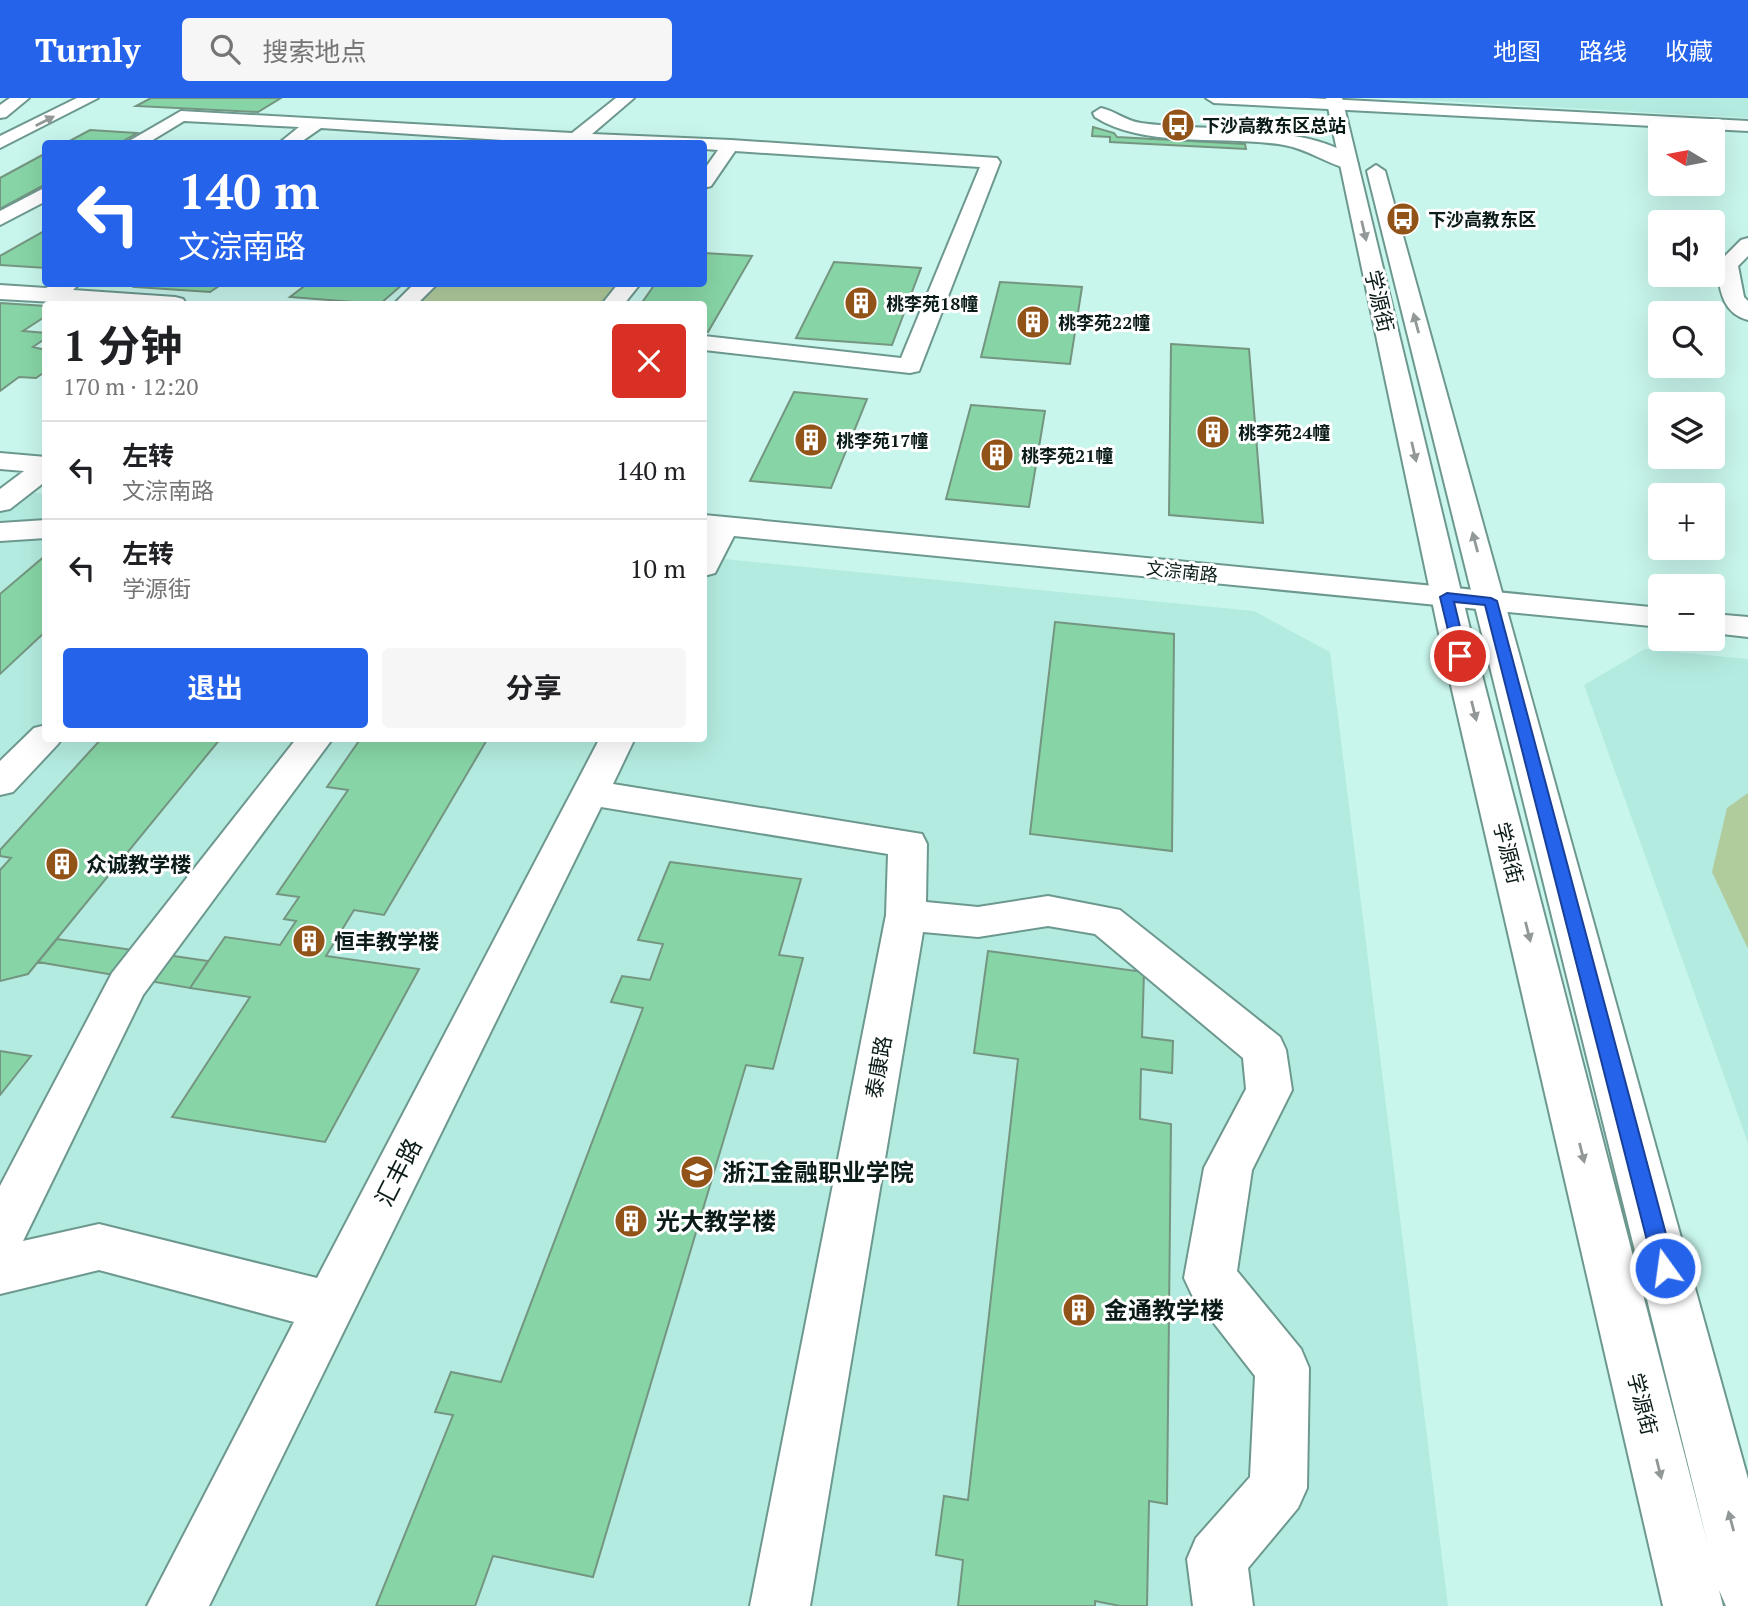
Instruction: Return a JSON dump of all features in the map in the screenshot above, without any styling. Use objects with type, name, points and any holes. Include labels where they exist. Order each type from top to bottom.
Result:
[{"type":"main road","points":[[0,113],[20,98]]},
{"type":"main road","points":[[0,144],[90,98]]},
{"type":"main road","points":[[574,140],[626,98]]},
{"type":"main road","points":[[1214,98],[1346,101],[1748,126]]},
{"type":"main road","points":[[1346,101],[1491,601],[1748,1587]]},
{"type":"main road","name":"学源街","points":[[1346,101],[1349,164],[1447,597],[1693,1606]]},
{"type":"main road","points":[[1103,105],[1101,118],[1107,123],[1140,134],[1298,144]]},
{"type":"main road","points":[[1103,105],[1113,123],[1138,129],[1267,136],[1333,154],[1349,164]]},
{"type":"main road","points":[[139,140],[181,116],[559,140]]},
{"type":"main road","points":[[292,140],[317,123]]},
{"type":"main road","points":[[707,144],[991,162],[910,366],[707,343]]},
{"type":"main road","points":[[707,179],[731,145]]},
{"type":"main road","points":[[0,219],[42,195]]},
{"type":"main road","points":[[1748,244],[1727,264],[1733,299],[1748,313]]},
{"type":"main road","points":[[408,301],[423,287]]},
{"type":"main road","points":[[615,301],[627,287]]},
{"type":"main road","points":[[0,292],[59,289],[152,301]]},
{"type":"main road","points":[[0,503],[42,449]]},
{"type":"main road","points":[[707,554],[714,525]]},
{"type":"main road","name":"文淙南路","points":[[714,525],[1648,617]]},
{"type":"main road","points":[[0,532],[42,529]]},
{"type":"main road","points":[[1725,624],[1748,627]]},
{"type":"main road","points":[[0,783],[42,740]]},
{"type":"main road","points":[[0,1236],[127,985],[313,742]]},
{"type":"main road","name":"汇丰路","points":[[177,1606],[616,742]]},
{"type":"main road","name":"泰康路","points":[[591,793],[908,844],[906,915],[780,1606]]},
{"type":"main road","points":[[906,915],[978,922],[1048,911],[1106,921],[1264,1049],[1269,1090],[1228,1168],[1210,1278],[1282,1368],[1278,1488],[1216,1559],[1223,1606]]},
{"type":"main road","points":[[0,1270],[99,1247],[330,1307]]},
{"type":"shaded area","points":[[1398,98],[1748,98],[1748,118],[1400,99]]},
{"type":"shaded area","name":"浙江金融职业学院","points":[[0,489],[42,494],[42,742],[707,742],[707,557],[1254,611],[1330,652],[1448,1606],[0,1606]]},
{"type":"shaded area","points":[[1645,649],[1748,659],[1748,1143],[1584,685]]},
{"type":"green space","points":[[431,287],[615,287],[603,301],[416,301]]},
{"type":"green space","points":[[1748,793],[1748,949],[1712,872],[1727,808]]},
{"type":"building","points":[[151,98],[281,98],[258,112],[136,106]]},
{"type":"building","points":[[1093,127],[1114,133],[1117,137],[1245,144],[1246,149],[1110,142],[1110,137],[1092,136]]},
{"type":"building","points":[[90,130],[137,133],[125,140],[71,140]]},
{"type":"building","points":[[42,155],[42,186],[0,209],[0,178]]},
{"type":"building","points":[[42,232],[42,268],[0,265],[0,256]]},
{"type":"building","points":[[707,253],[752,256],[708,332],[707,301],[643,301],[653,287],[707,287]]},
{"type":"building","name":"桃李苑18幢","points":[[834,262],[921,268],[892,345],[796,338]]},
{"type":"building","name":"桃李苑22幢","points":[[1000,282],[1082,287],[1070,364],[981,357]]},
{"type":"building","points":[[135,287],[218,287],[210,292]]},
{"type":"building","points":[[303,287],[400,287],[383,301],[290,297]]},
{"type":"building","points":[[0,303],[42,306],[42,319],[23,331],[42,333],[42,341],[33,347],[42,349],[42,374],[36,378],[19,377],[0,391]]},
{"type":"building","name":"桃李苑24幢","points":[[1171,344],[1249,349],[1263,523],[1169,515]]},
{"type":"building","name":"桃李苑17幢","points":[[794,392],[867,399],[831,488],[750,481]]},
{"type":"building","name":"桃李苑21幢","points":[[971,405],[1045,411],[1029,507],[946,499]]},
{"type":"building","points":[[42,558],[42,635],[0,674],[0,594]]},
{"type":"building","points":[[1055,622],[1174,634],[1172,851],[1030,834]]},
{"type":"building","name":"众诚教学楼","points":[[98,742],[218,742],[28,974],[0,981],[0,870],[11,858],[0,856],[0,850]]},
{"type":"building","name":"恒丰教学楼","points":[[358,742],[486,742],[384,915],[354,910],[326,956],[419,969],[325,1142],[172,1117],[250,997],[190,988],[225,937],[280,945],[296,921],[284,919],[299,897],[277,894],[348,790],[327,787]]},
{"type":"building","name":"光大教学楼","points":[[670,862],[801,879],[779,955],[803,958],[773,1069],[746,1065],[593,1577],[493,1556],[475,1606],[376,1606],[453,1415],[435,1412],[451,1372],[501,1382],[643,1008],[611,1002],[622,976],[650,980],[663,944],[638,940]]},
{"type":"building","points":[[57,939],[208,961],[190,988],[38,962]]},
{"type":"building","name":"金通教学楼","points":[[988,951],[1144,972],[1142,1037],[1173,1041],[1172,1073],[1141,1069],[1140,1119],[1171,1124],[1167,1504],[1149,1501],[1147,1606],[1120,1606],[1095,1601],[1095,1606],[958,1606],[963,1560],[936,1555],[944,1496],[968,1500],[1018,1059],[974,1053]]},
{"type":"building","points":[[0,1051],[31,1056],[0,1095]]},
{"type":"place","name":"下沙高教东区总站","points":[[1178,125]]},
{"type":"place","name":"下沙高教东区","points":[[1403,219]]},
{"type":"place","name":"桃李苑18幢","points":[[861,303]]},
{"type":"place","name":"桃李苑22幢","points":[[1033,322]]},
{"type":"place","name":"桃李苑24幢","points":[[1213,432]]},
{"type":"place","name":"桃李苑17幢","points":[[811,440]]},
{"type":"place","name":"桃李苑21幢","points":[[997,455]]},
{"type":"place","name":"众诚教学楼","points":[[62,864]]},
{"type":"place","name":"恒丰教学楼","points":[[309,941]]},
{"type":"place","name":"浙江金融职业学院","points":[[697,1172]]},
{"type":"place","name":"光大教学楼","points":[[631,1221]]},
{"type":"place","name":"金通教学楼","points":[[1079,1310]]},
{"type":"route","points":[[1460,656],[1447,597],[1491,601],[1665,1268]]}]
